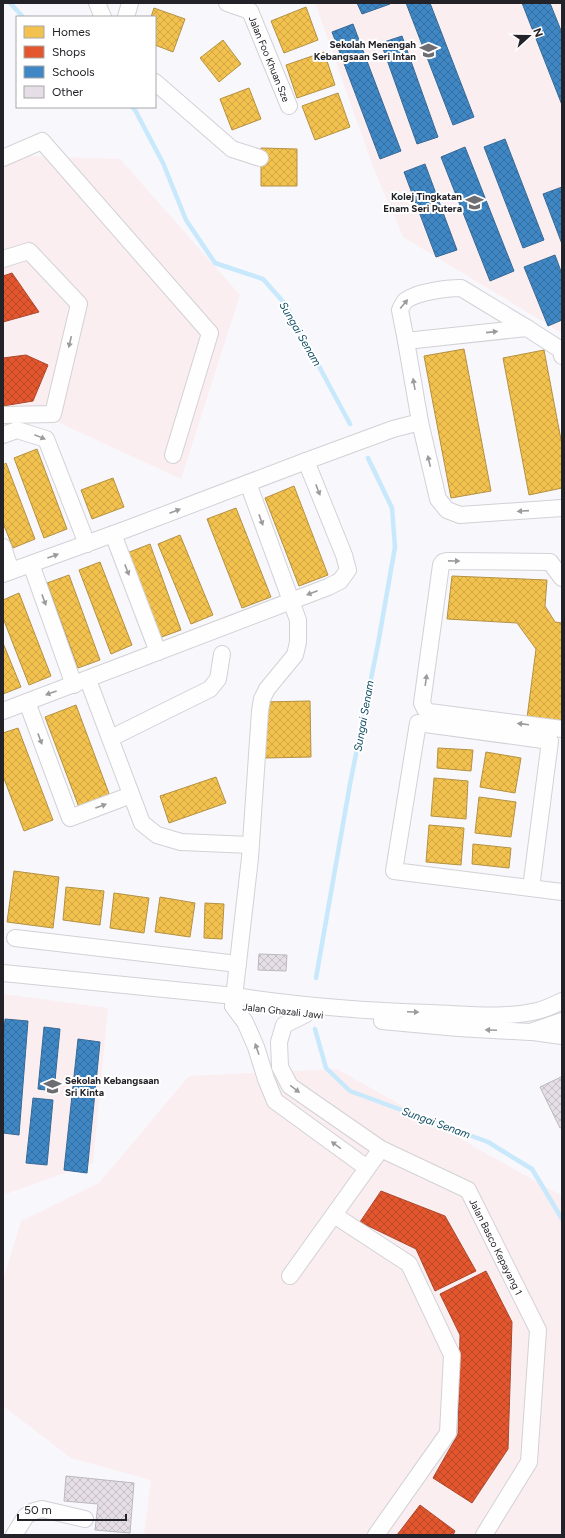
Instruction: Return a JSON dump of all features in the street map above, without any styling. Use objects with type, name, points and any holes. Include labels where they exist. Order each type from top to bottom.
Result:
[{"type":"street","points":[[97,3],[103,16]]},
{"type":"street","points":[[126,16],[130,3]]},
{"type":"street","name":"Jalan Foo Khuan Sze","points":[[227,3],[250,11],[289,106]]},
{"type":"street","points":[[156,83],[232,149],[260,158]]},
{"type":"street","points":[[3,158],[42,141],[210,333],[173,455]]},
{"type":"street","points":[[3,259],[29,251],[79,304],[53,414],[3,415]]},
{"type":"street","points":[[562,356],[561,350],[461,288],[452,288],[414,295],[404,302],[400,310],[420,422],[438,499],[447,510],[460,515],[562,508]]},
{"type":"street","points":[[406,341],[527,328]]},
{"type":"street","points":[[3,547],[7,572],[87,544],[393,429],[420,422]]},
{"type":"street","points":[[3,435],[16,430],[46,438],[87,544]]},
{"type":"street","points":[[3,711],[328,587],[340,581],[348,570],[344,555],[306,461]]},
{"type":"street","points":[[248,483],[298,620],[298,642],[295,655],[267,690],[262,699],[250,845],[234,1001],[256,1047],[275,1101],[367,1168]]},
{"type":"street","points":[[113,534],[158,652]]},
{"type":"street","points":[[561,576],[550,562],[443,562],[441,565],[422,703],[425,709],[429,712],[562,729]]},
{"type":"street","points":[[31,564],[81,682],[111,738],[142,823],[157,835],[182,842],[250,845]]},
{"type":"street","points":[[111,738],[210,689],[218,679],[222,654]]},
{"type":"street","points":[[27,702],[70,818],[131,795]]},
{"type":"street","points":[[531,888],[550,741],[418,723],[394,871],[562,892]]},
{"type":"street","points":[[15,938],[238,964]]},
{"type":"street","points":[[3,973],[234,1001]]},
{"type":"street","name":"Jalan Ghazali Jawi","points":[[3,982],[234,1001],[269,1002],[405,1012],[505,1015],[535,1012],[562,1001]]},
{"type":"street","name":"Jalan Ghazali Jawi","points":[[234,1001],[306,1014],[458,1028],[530,1032],[562,1021]]},
{"type":"street","points":[[535,1012],[562,1010]]},
{"type":"street","name":"Jalan Basco Kepayang 1","points":[[306,1014],[284,1025],[279,1042],[280,1067],[290,1086],[381,1149],[468,1190],[538,1330],[529,1462],[484,1535]]},
{"type":"street","points":[[530,1032],[562,1036]]},
{"type":"street","points":[[290,1276],[381,1149]]},
{"type":"street","points":[[334,1215],[409,1264],[452,1355],[448,1433],[376,1535]]},
{"type":"street","points":[[14,1535],[26,1516],[34,1511],[42,1509],[85,1519]]},
{"type":"shaded area","points":[[315,3],[562,3],[562,333],[403,237],[373,167]]},
{"type":"shaded area","points":[[3,155],[120,159],[240,295],[181,479],[53,420],[3,419]]},
{"type":"shaded area","name":"Sekolah Kebangsaan Sri Kinta","points":[[3,994],[108,1008],[93,1163],[3,1195]]},
{"type":"shaded area","points":[[337,1069],[562,1196],[562,1535],[144,1535],[151,1480],[71,1458],[3,1406],[3,1280],[21,1221],[99,1183],[189,1076]]},
{"type":"building: Homes","points":[[306,7],[318,40],[284,53],[271,21]]},
{"type":"building: Homes","points":[[154,8],[185,19],[173,52],[156,45],[156,16],[151,16]]},
{"type":"building: Homes","points":[[223,40],[241,64],[219,82],[200,58]]},
{"type":"building: Homes","points":[[324,52],[335,85],[297,98],[286,65]]},
{"type":"building: Homes","points":[[249,88],[261,119],[232,130],[220,99]]},
{"type":"building: Homes","points":[[338,93],[350,127],[315,140],[302,106]]},
{"type":"building: Homes","points":[[261,148],[297,149],[297,186],[261,186]]},
{"type":"building: Homes","points":[[464,349],[491,491],[451,498],[424,356]]},
{"type":"building: Homes","points":[[544,350],[562,445],[562,488],[529,495],[503,358]]},
{"type":"building: Homes","points":[[37,449],[67,529],[44,538],[14,458]]},
{"type":"building: Homes","points":[[6,463],[35,539],[13,548],[3,523],[3,465]]},
{"type":"building: Homes","points":[[113,478],[124,507],[92,519],[81,490]]},
{"type":"building: Homes","points":[[294,486],[328,575],[299,586],[265,498]]},
{"type":"building: Homes","points":[[236,508],[271,597],[242,608],[207,519]]},
{"type":"building: Homes","points":[[180,535],[213,615],[191,624],[158,544]]},
{"type":"building: Homes","points":[[150,544],[181,630],[159,638],[127,553]]},
{"type":"building: Homes","points":[[100,562],[132,645],[111,654],[79,570]]},
{"type":"building: Homes","points":[[69,575],[100,660],[78,668],[47,583]]},
{"type":"building: Homes","points":[[452,576],[547,580],[545,606],[555,622],[562,623],[562,721],[527,718],[536,649],[517,623],[447,619]]},
{"type":"building: Homes","points":[[19,593],[51,676],[29,685],[3,618],[3,600]]},
{"type":"building: Homes","points":[[3,643],[21,687],[3,694]]},
{"type":"building: Homes","points":[[310,701],[311,757],[265,758],[263,702]]},
{"type":"building: Homes","points":[[76,705],[111,799],[80,810],[45,717]]},
{"type":"building: Homes","points":[[18,728],[53,820],[24,831],[3,776],[3,733]]},
{"type":"building: Homes","points":[[438,748],[473,750],[471,771],[437,768]]},
{"type":"building: Homes","points":[[486,752],[521,758],[515,793],[480,787]]},
{"type":"building: Homes","points":[[216,777],[226,803],[169,823],[160,796]]},
{"type":"building: Homes","points":[[434,778],[468,781],[466,819],[431,816]]},
{"type":"building: Homes","points":[[479,797],[516,802],[511,837],[475,833]]},
{"type":"building: Homes","points":[[429,825],[464,828],[461,865],[426,862]]},
{"type":"building: Homes","points":[[473,844],[511,848],[509,868],[472,864]]},
{"type":"building: Homes","points":[[14,871],[59,877],[53,928],[7,922]]},
{"type":"building: Homes","points":[[66,887],[104,891],[100,925],[63,920]]},
{"type":"building: Homes","points":[[114,893],[149,898],[144,933],[110,928]]},
{"type":"building: Homes","points":[[160,897],[195,903],[190,937],[155,932]]},
{"type":"building: Homes","points":[[205,903],[224,904],[222,939],[204,938]]},
{"type":"building: Shops","points":[[12,273],[39,312],[3,322],[3,276]]},
{"type":"building: Shops","points":[[26,355],[48,365],[33,401],[3,406],[3,358]]},
{"type":"building: Shops","points":[[381,1191],[445,1216],[476,1271],[435,1291],[416,1249],[360,1222]]},
{"type":"building: Shops","points":[[486,1271],[512,1322],[508,1449],[472,1503],[433,1478],[458,1434],[460,1335],[440,1294]]},
{"type":"building: Shops","points":[[420,1505],[455,1531],[453,1535],[397,1535]]},
{"type":"building: Schools","points":[[357,3],[390,3],[390,4],[362,14]]},
{"type":"building: Schools","points":[[406,3],[430,3],[474,117],[453,125]]},
{"type":"building: Schools","points":[[522,3],[550,3],[562,33],[562,105]]},
{"type":"building: Schools","points":[[353,24],[401,151],[380,159],[332,32]]},
{"type":"building: Schools","points":[[402,36],[438,137],[417,144],[381,43]]},
{"type":"building: Schools","points":[[505,139],[544,240],[523,248],[484,147]]},
{"type":"building: Schools","points":[[465,147],[514,271],[490,281],[441,157]]},
{"type":"building: Schools","points":[[425,164],[457,250],[436,257],[404,172]]},
{"type":"building: Schools","points":[[562,187],[562,244],[543,194]]},
{"type":"building: Schools","points":[[555,255],[562,274],[562,320],[548,326],[524,267]]},
{"type":"building: Schools","points":[[5,1019],[28,1021],[19,1135],[3,1133],[3,1045]]},
{"type":"building: Schools","points":[[44,1027],[60,1029],[54,1091],[38,1089]]},
{"type":"building: Schools","points":[[78,1039],[100,1042],[87,1173],[64,1170]]},
{"type":"building: Schools","points":[[33,1098],[53,1100],[47,1165],[26,1163]]},
{"type":"building: Other","points":[[259,954],[287,955],[286,971],[258,970]]},
{"type":"building: Other","points":[[561,1077],[562,1127],[560,1128],[540,1087]]},
{"type":"building: Other","points":[[66,1476],[134,1483],[130,1533],[95,1530],[98,1504],[64,1501]]},
{"type":"waterway","name":"Sungai Senam","points":[[10,3],[22,16]]},
{"type":"waterway","name":"Sungai Senam","points":[[133,108],[163,163],[186,220],[215,263],[263,279],[286,305],[350,424]]},
{"type":"waterway","name":"Sungai Senam","points":[[316,978],[350,784],[378,644],[395,547],[392,508],[368,458]]},
{"type":"waterway","name":"Sungai Senam","points":[[315,1029],[326,1068],[350,1091],[488,1142],[532,1169],[562,1219]]},
{"type":"place","name":"Sekolah Menengah Kebangsaan Seri Intan","points":[[429,50]]},
{"type":"place","name":"Kolej Tingkatan Enam Seri Putera","points":[[475,202]]},
{"type":"place","name":"Sekolah Kebangsaan Sri Kinta","points":[[52,1086]]}]
